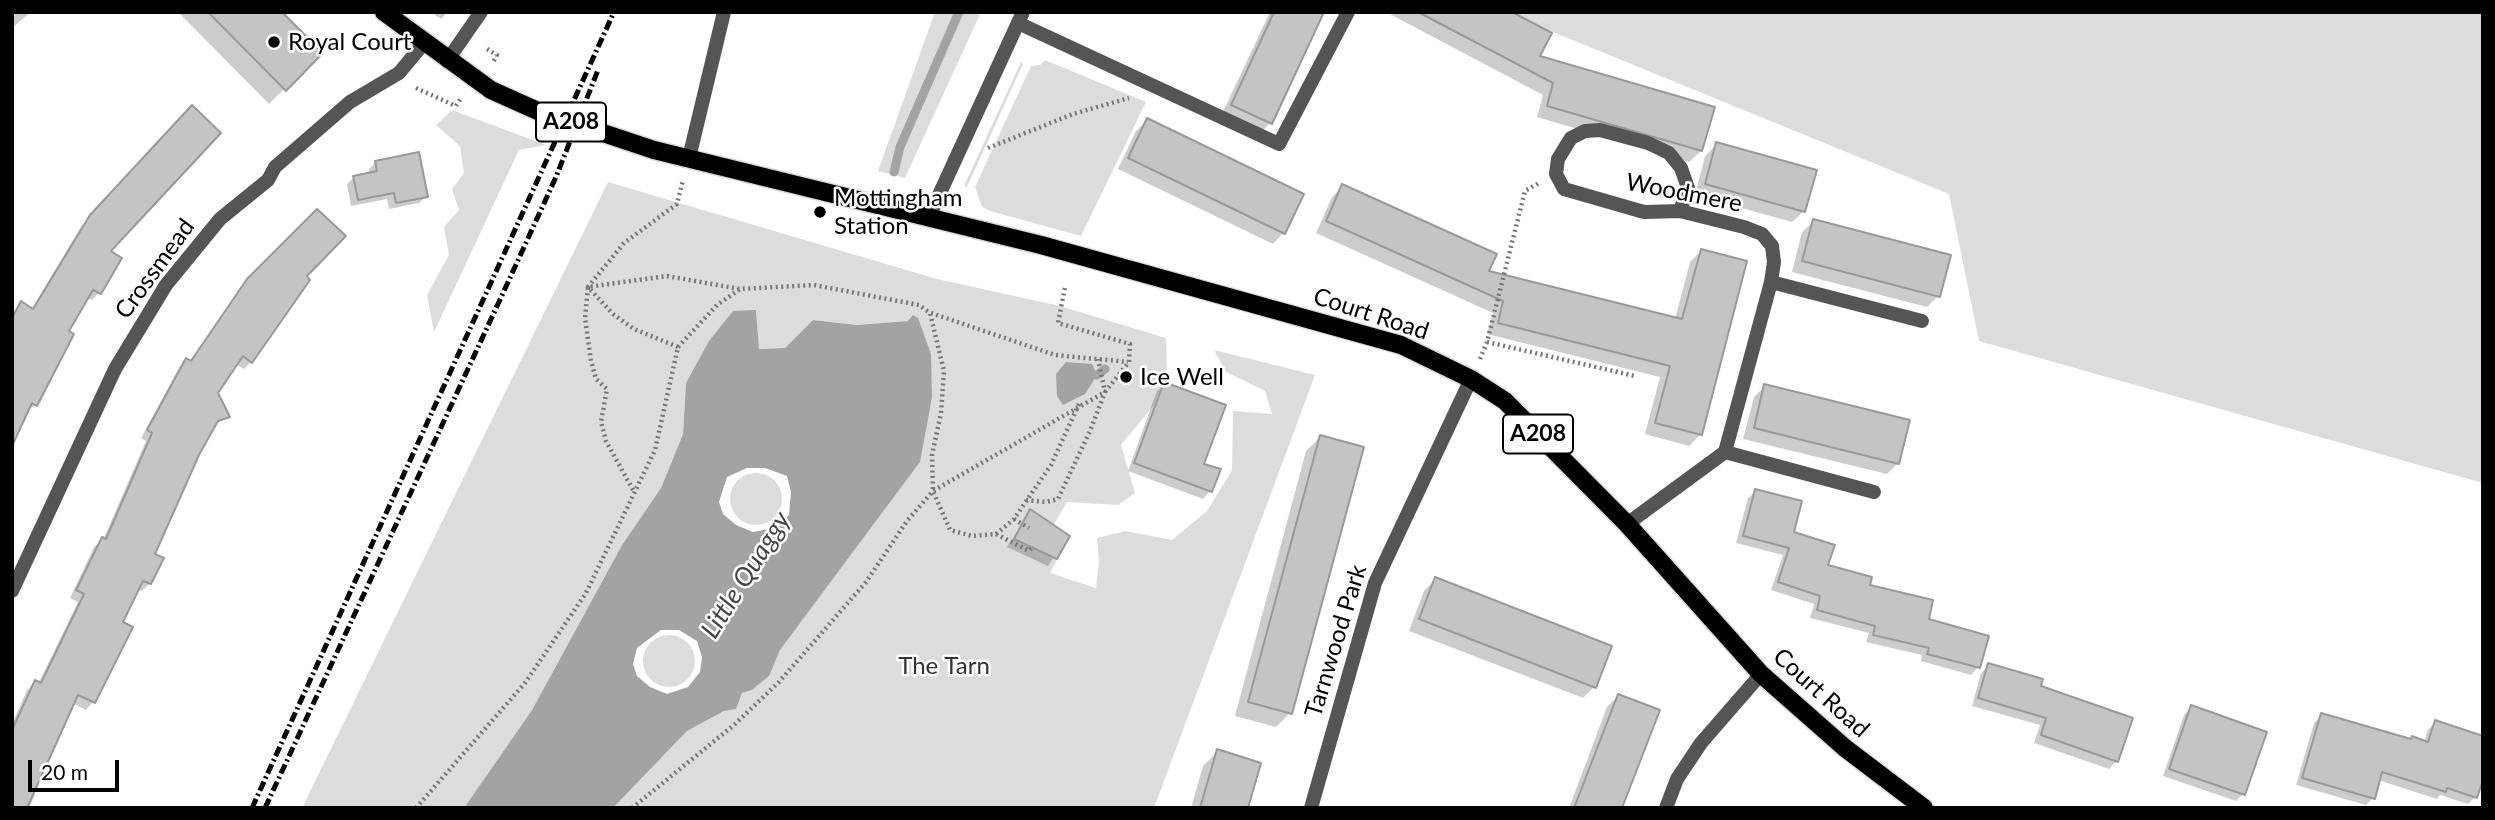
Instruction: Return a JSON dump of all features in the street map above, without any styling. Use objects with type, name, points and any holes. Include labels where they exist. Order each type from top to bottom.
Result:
[{"type":"main road","name":"Court Road","points":[[384,12],[447,61],[491,90],[540,112],[654,150],[1041,245],[1401,345],[1471,379],[1505,401],[1627,524],[1761,674],[1845,748],[1923,808]]},
{"type":"street","points":[[447,61],[481,12]]},
{"type":"street","points":[[688,158],[724,12]]},
{"type":"street","points":[[928,219],[1020,18],[1279,144],[1348,12]]},
{"type":"street","name":"Crossmead","points":[[12,591],[115,369],[166,285],[220,219],[268,180],[275,167],[350,102],[399,74],[424,43]]},
{"type":"street","name":"Woodmere","points":[[1680,211],[1688,188],[1675,159],[1648,143],[1617,134],[1585,131],[1571,138],[1558,159],[1556,174],[1564,189],[1644,212],[1680,211],[1762,234],[1772,246],[1774,262],[1771,282],[1725,452]]},
{"type":"street","points":[[1771,282],[1922,321]]},
{"type":"street","name":"Tarnwood Park","points":[[1311,808],[1375,583],[1471,379]]},
{"type":"street","points":[[1627,524],[1725,452],[1874,492]]},
{"type":"street","points":[[1666,808],[1677,779],[1701,743],[1761,674]]},
{"type":"path","points":[[487,49],[497,55],[493,63]]},
{"type":"path","points":[[408,91],[415,87],[456,107],[461,98]]},
{"type":"path","points":[[988,148],[1073,114],[1138,95]]},
{"type":"path","points":[[633,491],[606,441],[601,422],[607,389],[596,379],[590,361],[585,318],[588,287],[624,243],[677,204],[683,182]]},
{"type":"path","points":[[1471,379],[1487,342],[1525,191]]},
{"type":"path","points":[[588,287],[667,276],[740,289],[814,285],[919,305],[930,313],[1055,355],[1129,362]]},
{"type":"path","points":[[588,287],[613,314],[634,329],[678,347]]},
{"type":"path","points":[[1026,500],[1046,502],[1058,499],[1090,431],[1105,391],[1129,362],[1130,344],[1058,323],[1065,287]]},
{"type":"path","points":[[416,808],[526,683],[586,593],[633,491],[656,450],[678,347],[717,305],[740,289]]},
{"type":"path","points":[[930,313],[944,371],[941,413],[932,455],[933,491],[950,530],[972,536],[996,534],[1029,551],[1032,546]]},
{"type":"path","points":[[1487,342],[1635,376]]},
{"type":"path","points":[[1098,359],[1105,391]]},
{"type":"path","points":[[632,808],[734,725],[779,682],[866,582],[907,521],[933,491],[1105,391]]},
{"type":"path","points":[[996,534],[1014,519],[1051,465],[1079,404]]},
{"type":"path","points":[[1014,519],[1029,528]]},
{"type":"green space","points":[[935,12],[981,12],[905,178],[878,171]]},
{"type":"green space","points":[[1504,12],[2483,12],[2483,483],[1979,341],[1949,194]]},
{"type":"green space","points":[[1045,60],[1146,102],[1081,236],[990,211],[982,207],[975,187],[1031,66],[1040,65]]},
{"type":"green space","points":[[1021,62],[1023,64],[967,187],[964,186]]},
{"type":"green space","points":[[452,110],[546,145],[519,150],[434,332],[427,295],[449,255],[444,227],[459,210],[452,189],[464,173],[460,146],[436,125]]},
{"type":"green space","name":"The Tarn","points":[[608,182],[937,279],[1060,306],[1166,338],[1167,371],[1154,405],[1121,445],[1135,493],[1118,505],[1067,502],[1053,526],[1070,536],[1050,573],[1096,588],[1099,561],[1097,538],[1125,531],[1172,540],[1207,511],[1232,470],[1233,411],[1272,414],[1265,391],[1226,372],[1214,350],[1315,375],[1154,808],[613,808],[687,731],[724,711],[735,709],[742,693],[752,690],[769,675],[780,650],[920,462],[909,321],[857,325],[813,320],[785,348],[759,349],[756,310],[686,383],[683,434],[661,488],[622,545],[532,710],[464,808],[302,808]]},
{"type":"green space","points":[[756,473],[766,475],[774,481],[780,489],[780,509],[774,517],[766,523],[756,525],[746,523],[738,517],[732,509],[730,499],[732,489],[738,481],[746,475]]},
{"type":"green space","points":[[669,635],[679,637],[687,643],[693,651],[693,671],[687,679],[679,685],[669,687],[659,685],[651,679],[645,671],[643,661],[645,651],[651,643],[659,637]]},
{"type":"water","points":[[756,310],[759,349],[785,348],[813,320],[857,325],[908,321],[913,315],[918,318],[931,354],[932,397],[920,462],[780,650],[769,676],[752,690],[742,693],[736,709],[724,711],[687,731],[613,808],[464,808],[532,710],[622,545],[661,488],[683,434],[686,383],[709,341],[733,311]],"holes":[[[747,468],[765,468],[787,476],[791,492],[789,515],[775,528],[753,532],[736,525],[723,514],[719,502],[727,477]],[[661,630],[679,630],[697,641],[702,657],[700,672],[688,687],[667,694],[650,687],[637,676],[633,664],[637,648]]]},
{"type":"water","points":[[1066,362],[1092,364],[1097,375],[1085,394],[1063,405],[1057,396],[1056,374]]},
{"type":"building","name":"Royal Court","points":[[208,12],[282,12],[323,53],[286,91]]},
{"type":"building","points":[[1274,12],[1324,12],[1272,124],[1231,105]]},
{"type":"building","points":[[1418,12],[1512,12],[1552,33],[1540,56],[1715,107],[1702,151],[1547,106],[1553,83]]},
{"type":"building","points":[[192,105],[221,133],[111,251],[122,258],[101,294],[93,290],[69,331],[74,334],[37,406],[32,403],[12,446],[12,318],[21,301],[33,309],[90,215]]},
{"type":"building","points":[[1147,118],[1304,194],[1285,234],[1128,158]]},
{"type":"building","points":[[1716,142],[1817,170],[1805,212],[1705,184]]},
{"type":"building","points":[[419,152],[428,197],[396,203],[394,193],[358,200],[353,176],[377,171],[375,161]]},
{"type":"building","points":[[1342,184],[1497,254],[1489,271],[1682,319],[1701,249],[1747,261],[1702,435],[1655,423],[1670,366],[1498,323],[1503,301],[1326,221]]},
{"type":"building","points":[[317,209],[346,236],[307,276],[310,280],[252,363],[243,356],[218,393],[230,417],[218,421],[199,455],[155,554],[164,558],[151,584],[143,581],[123,622],[133,627],[95,703],[78,695],[27,808],[12,808],[12,730],[35,680],[41,683],[84,594],[76,590],[102,537],[106,539],[152,433],[147,430],[186,358],[191,361],[247,279]]},
{"type":"building","points":[[1813,219],[1951,255],[1940,297],[1802,261]]},
{"type":"building","points":[[1164,382],[1226,405],[1204,464],[1221,469],[1212,492],[1134,463]]},
{"type":"building","points":[[1764,384],[1910,420],[1899,464],[1754,428]]},
{"type":"building","points":[[1320,435],[1364,447],[1292,714],[1248,702]]},
{"type":"building","points":[[1755,489],[1802,501],[1794,532],[1835,545],[1828,565],[1872,577],[1870,585],[1933,600],[1929,619],[1989,636],[1980,668],[1927,654],[1929,648],[1873,635],[1875,626],[1817,610],[1820,596],[1778,582],[1789,548],[1743,536]]},
{"type":"building","points":[[1030,509],[1070,536],[1057,559],[1014,539]]},
{"type":"building","points":[[1435,577],[1612,646],[1596,688],[1419,619]]},
{"type":"building","points":[[1988,663],[2043,679],[2041,686],[2133,718],[2118,762],[2041,735],[2046,718],[1978,698]]},
{"type":"building","points":[[1618,694],[1660,710],[1622,808],[1574,808]]},
{"type":"building","points":[[2191,705],[2267,732],[2245,795],[2169,769]]},
{"type":"building","points":[[2321,713],[2428,742],[2435,720],[2483,736],[2483,780],[2477,798],[2447,788],[2446,792],[2382,772],[2375,799],[2302,778]]},
{"type":"building","points":[[1217,749],[1261,763],[1248,808],[1200,808]]},
{"type":"waterway","name":"Little Quaggy","points":[[894,172],[900,147],[959,12]]},
{"type":"waterway","points":[[1097,375],[1105,369]]},
{"type":"railway","points":[[252,808],[614,12]]},
{"type":"railway","points":[[265,808],[556,177],[598,70]]},
{"type":"place","name":"Royal Court","points":[[274,42]]},
{"type":"place","name":"Mottingham Station","points":[[820,212]]},
{"type":"place","name":"Ice Well","points":[[1126,377]]}]
